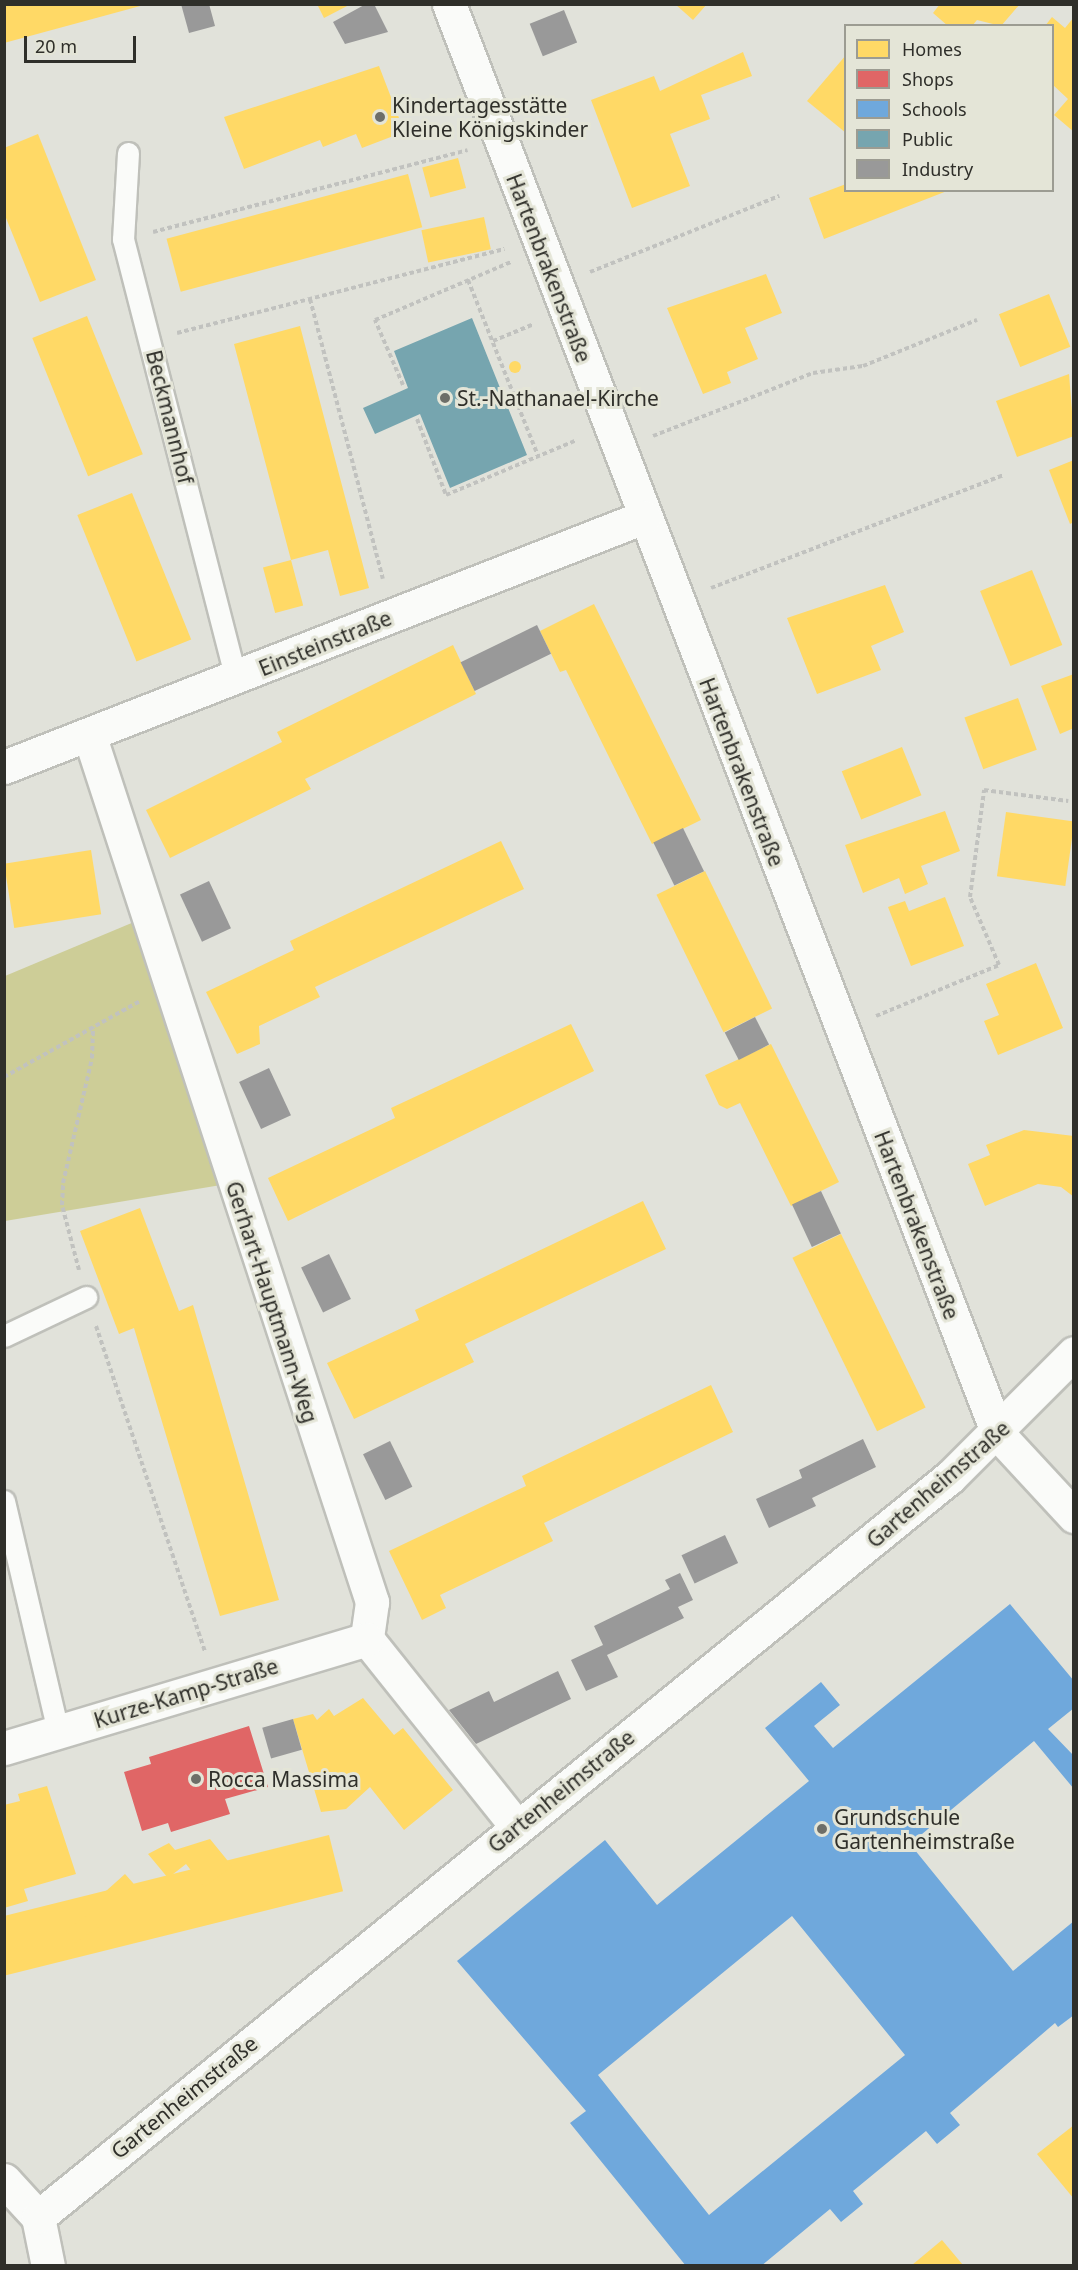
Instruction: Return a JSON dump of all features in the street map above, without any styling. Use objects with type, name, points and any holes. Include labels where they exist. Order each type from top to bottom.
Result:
[{"type":"street","name":"Hartenbrakenstraße","points":[[449,4],[644,518],[998,1434],[1074,1516]]},
{"type":"street","name":"Einsteinstraße","points":[[4,766],[90,737],[644,518]]},
{"type":"street","name":"Gerhart-Hauptmann-Weg","points":[[90,737],[167,986],[372,1602],[367,1639]]},
{"type":"street","name":"Gartenheimstraße","points":[[38,2217],[998,1434],[1074,1353]]},
{"type":"street","name":"Kurze-Kamp-Straße","points":[[4,1748],[367,1639]]},
{"type":"street","points":[[367,1639],[517,1827]]},
{"type":"street","points":[[4,2180],[38,2217],[48,2265]]},
{"type":"lane","name":"Beckmannhof","points":[[128,153],[123,239],[236,678]]},
{"type":"lane","points":[[4,1336],[86,1297]]},
{"type":"lane","points":[[4,1501],[58,1731]]},
{"type":"path","points":[[123,239],[501,141]]},
{"type":"path","points":[[493,341],[561,299],[779,196]]},
{"type":"path","points":[[403,385],[375,320],[468,280],[540,244]]},
{"type":"path","points":[[150,340],[310,298],[540,244]]},
{"type":"path","points":[[468,280],[538,456]]},
{"type":"path","points":[[310,298],[393,616]]},
{"type":"path","points":[[417,419],[446,495],[538,456],[614,438],[813,373],[863,366],[977,320]]},
{"type":"path","points":[[676,601],[1004,475]]},
{"type":"path","points":[[842,1030],[999,965],[970,897],[984,790],[1068,801]]},
{"type":"path","points":[[4,1077],[167,986]]},
{"type":"path","points":[[93,1027],[92,1058],[63,1183],[62,1205],[86,1297],[216,1685]]},
{"type":"green space","points":[[134,922],[221,1185],[5,1221],[5,976]]},
{"type":"building: Homes","points":[[4,4],[144,4],[144,5],[4,43]]},
{"type":"building: Homes","points":[[317,4],[351,4],[324,18]]},
{"type":"building: Homes","points":[[675,4],[707,4],[693,20]]},
{"type":"building: Homes","points":[[940,4],[1020,4],[1003,24],[977,20],[974,24],[946,24],[933,13]]},
{"type":"building: Homes","points":[[1052,17],[1065,28],[1074,17],[1074,132],[1054,115],[1068,99],[1054,86],[1054,24],[1047,24]]},
{"type":"building: Homes","points":[[743,52],[752,76],[701,95],[710,119],[670,134],[690,186],[632,208],[591,100],[654,76],[660,91]]},
{"type":"building: Homes","points":[[844,57],[844,131],[807,101]]},
{"type":"building: Homes","points":[[379,66],[399,118],[391,121],[396,135],[362,148],[356,134],[323,147],[320,140],[244,169],[224,117]]},
{"type":"building: Homes","points":[[38,134],[96,280],[40,302],[4,213],[4,148]]},
{"type":"building: Homes","points":[[458,158],[466,188],[430,198],[422,168]]},
{"type":"building: Homes","points":[[408,174],[422,227],[181,292],[167,239]]},
{"type":"building: Homes","points":[[844,185],[844,192],[944,192],[824,239],[809,198]]},
{"type":"building: Homes","points":[[484,217],[491,249],[428,263],[421,230]]},
{"type":"building: Homes","points":[[766,274],[782,313],[745,328],[758,359],[727,372],[731,383],[703,394],[667,308]]},
{"type":"building: Homes","points":[[1049,294],[1070,347],[1020,367],[999,314]]},
{"type":"building: Homes","points":[[87,316],[143,454],[88,476],[32,338]]},
{"type":"building: Homes","points":[[300,326],[369,588],[340,596],[328,550],[291,560],[234,344]]},
{"type":"building: Homes","points":[[517,361],[521,367],[517,373],[513,373],[509,365]]},
{"type":"building: Homes","points":[[1069,374],[1074,436],[1017,457],[996,401]]},
{"type":"building: Homes","points":[[1074,460],[1074,522],[1070,524],[1049,470]]},
{"type":"building: Homes","points":[[132,493],[191,639],[136,662],[77,515]]},
{"type":"building: Homes","points":[[291,560],[303,605],[275,613],[263,568]]},
{"type":"building: Homes","points":[[1032,570],[1062,645],[1010,666],[980,591]]},
{"type":"building: Homes","points":[[885,585],[904,632],[871,646],[881,670],[817,694],[787,618]]},
{"type":"building: Homes","points":[[594,604],[701,820],[652,844],[566,670],[560,672],[540,631]]},
{"type":"building: Homes","points":[[453,645],[476,694],[305,779],[311,789],[170,858],[146,810],[282,742],[277,732]]},
{"type":"building: Homes","points":[[1074,674],[1074,728],[1060,734],[1041,686]]},
{"type":"building: Homes","points":[[1018,698],[1037,750],[983,769],[964,717]]},
{"type":"building: Homes","points":[[902,747],[921,795],[861,820],[842,771]]},
{"type":"building: Homes","points":[[945,811],[960,851],[921,866],[928,884],[905,894],[899,878],[863,893],[845,845]]},
{"type":"building: Homes","points":[[1006,812],[1074,822],[1065,886],[997,876]]},
{"type":"building: Homes","points":[[501,841],[524,889],[315,987],[320,997],[259,1026],[260,1044],[237,1054],[206,992],[294,950],[290,941]]},
{"type":"building: Homes","points":[[91,850],[101,914],[14,928],[4,864]]},
{"type":"building: Homes","points":[[705,871],[772,1009],[724,1032],[656,895]]},
{"type":"building: Homes","points":[[945,897],[964,946],[911,966],[888,907],[905,901],[909,911]]},
{"type":"building: Homes","points":[[1036,963],[1063,1028],[998,1055],[984,1021],[999,1015],[986,984]]},
{"type":"building: Homes","points":[[571,1024],[594,1071],[288,1221],[268,1178],[395,1118],[391,1108]]},
{"type":"building: Homes","points":[[771,1044],[839,1182],[791,1206],[740,1103],[727,1109],[719,1105],[705,1075]]},
{"type":"building: Homes","points":[[1024,1130],[1074,1136],[1074,1197],[1061,1187],[1038,1184],[985,1206],[968,1164],[990,1155],[986,1145]]},
{"type":"building: Homes","points":[[643,1201],[666,1249],[465,1344],[474,1362],[354,1419],[327,1363],[419,1320],[415,1310]]},
{"type":"building: Homes","points":[[140,1208],[179,1311],[193,1305],[279,1600],[220,1616],[134,1328],[119,1334],[80,1231]]},
{"type":"building: Homes","points":[[841,1234],[926,1407],[877,1431],[792,1258]]},
{"type":"building: Homes","points":[[711,1385],[733,1432],[544,1523],[553,1541],[440,1595],[446,1608],[422,1620],[389,1551],[526,1486],[522,1476]]},
{"type":"building: Homes","points":[[363,1698],[394,1735],[403,1728],[453,1790],[404,1830],[370,1787],[346,1809],[321,1812],[293,1719],[313,1714],[317,1720],[329,1709],[334,1716]]},
{"type":"building: Homes","points":[[47,1786],[76,1874],[24,1889],[28,1901],[4,1908],[4,1805],[20,1801],[18,1794]]},
{"type":"building: Homes","points":[[329,1835],[343,1891],[4,1976],[4,1916]]},
{"type":"building: Homes","points":[[210,1839],[232,1866],[204,1887],[186,1864],[168,1878],[148,1854],[169,1843],[175,1850]]},
{"type":"building: Homes","points":[[125,1874],[134,1884],[109,1906],[100,1896]]},
{"type":"building: Homes","points":[[89,1914],[98,1927],[75,1943],[66,1930]]},
{"type":"building: Homes","points":[[1074,2125],[1074,2199],[1037,2154]]},
{"type":"building: Homes","points":[[942,2240],[963,2265],[912,2265]]},
{"type":"building: Shops","name":"Rocca Massima","points":[[249,1726],[268,1787],[225,1799],[230,1814],[171,1832],[168,1823],[142,1831],[124,1772],[151,1764],[149,1757]]},
{"type":"building: Schools","points":[[1010,1604],[1074,1681],[1074,1708],[1048,1729],[1074,1756],[1074,1789],[1034,1741],[910,1844],[1013,1971],[1074,1921],[1074,2015],[1058,2027],[1055,2023],[950,2113],[960,2125],[937,2144],[926,2131],[853,2191],[863,2204],[841,2222],[830,2209],[761,2266],[686,2266],[570,2123],[586,2111],[457,1961],[605,1840],[657,1905],[809,1781],[765,1728],[821,1682],[840,1705],[814,1726],[833,1748]],"holes":[[[792,1916],[905,2055],[709,2215],[598,2075]]]},
{"type":"building: Public","name":"St.-Nathanael-Kirche","points":[[472,318],[527,455],[450,488],[420,414],[375,434],[363,408],[408,388],[394,351]]},
{"type":"building: Industry","points":[[181,4],[209,4],[215,26],[189,33]]},
{"type":"building: Industry","points":[[366,4],[374,4],[388,32],[345,44],[333,22]]},
{"type":"building: Industry","points":[[564,10],[577,42],[543,56],[530,24]]},
{"type":"building: Industry","points":[[537,625],[551,654],[475,691],[461,662]]},
{"type":"building: Industry","points":[[683,828],[704,871],[674,886],[653,842]]},
{"type":"building: Industry","points":[[209,881],[231,928],[202,942],[180,895]]},
{"type":"building: Industry","points":[[755,1017],[769,1045],[739,1060],[725,1032]]},
{"type":"building: Industry","points":[[269,1068],[291,1115],[261,1129],[239,1082]]},
{"type":"building: Industry","points":[[821,1191],[841,1234],[812,1247],[792,1205]]},
{"type":"building: Industry","points":[[329,1254],[351,1299],[323,1313],[301,1268]]},
{"type":"building: Industry","points":[[863,1439],[876,1467],[812,1498],[816,1506],[769,1528],[756,1499],[802,1478],[799,1470]]},
{"type":"building: Industry","points":[[390,1441],[412,1487],[385,1500],[363,1454]]},
{"type":"building: Industry","points":[[725,1535],[738,1563],[695,1583],[681,1555]]},
{"type":"building: Industry","points":[[680,1573],[693,1600],[678,1607],[684,1618],[607,1655],[618,1677],[586,1691],[571,1660],[603,1645],[594,1626],[670,1589],[665,1580]]},
{"type":"building: Industry","points":[[558,1671],[571,1699],[476,1744],[449,1710],[489,1691],[494,1702]]},
{"type":"building: Industry","points":[[293,1719],[302,1750],[271,1759],[262,1728]]},
{"type":"place","name":"Kindertagesstätte Kleine Königskinder","points":[[380,117]]},
{"type":"place","name":"St.-Nathanael-Kirche","points":[[445,398]]},
{"type":"place","name":"Rocca Massima","points":[[196,1779]]},
{"type":"place","name":"Grundschule Gartenheimstraße","points":[[822,1829]]}]
